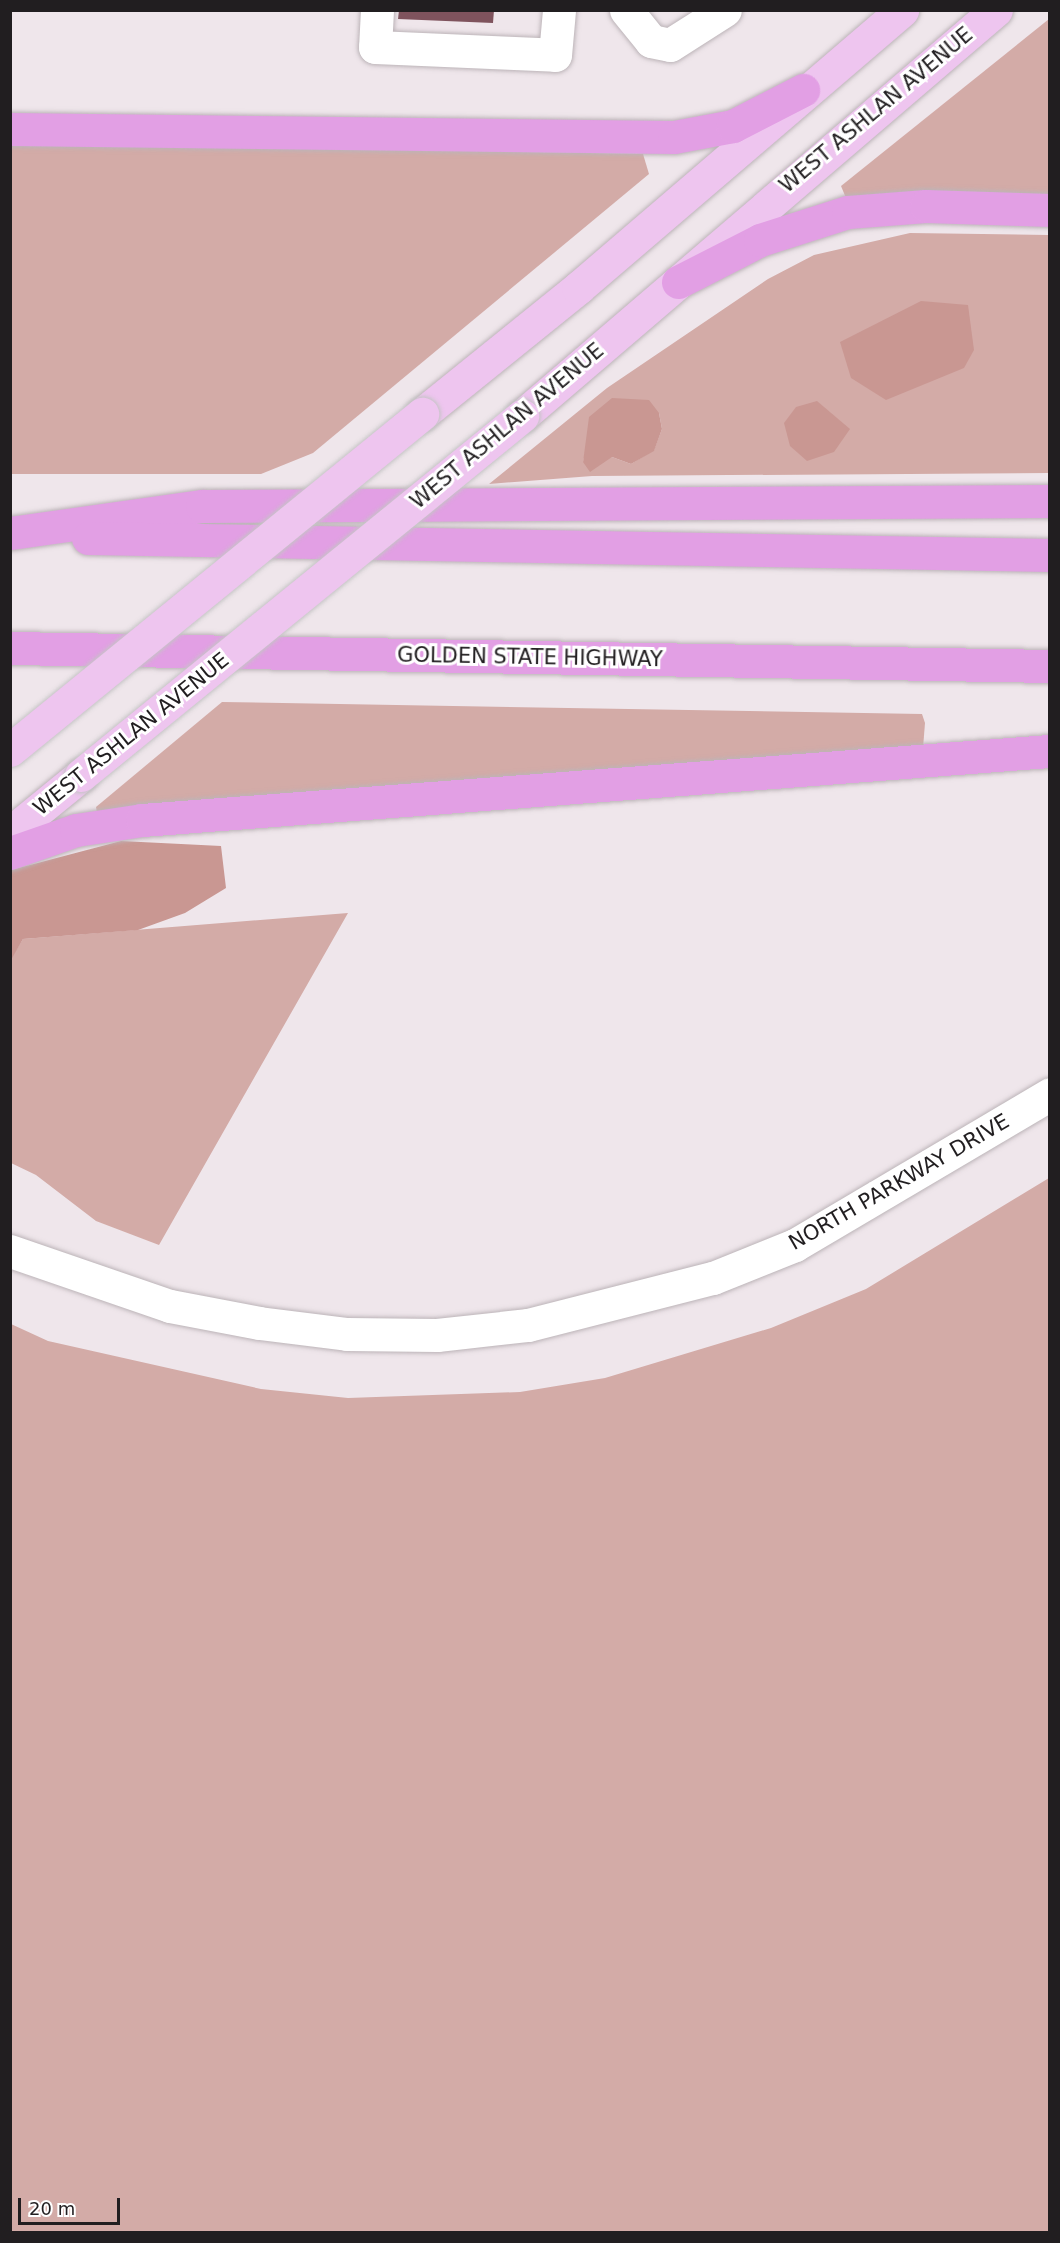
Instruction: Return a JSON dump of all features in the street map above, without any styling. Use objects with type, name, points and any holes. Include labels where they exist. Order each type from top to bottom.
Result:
[{"type":"highway","points":[[10,129],[674,137],[733,126],[803,90]]},
{"type":"highway","points":[[678,282],[760,240],[848,212],[926,206],[1050,210]]},
{"type":"highway","points":[[10,535],[202,506],[1050,501]]},
{"type":"highway","points":[[10,535],[1050,555]]},
{"type":"highway","name":"GOLDEN STATE HIGHWAY","points":[[10,648],[1050,666]]},
{"type":"highway","points":[[10,853],[76,830],[142,820],[1050,751]]},
{"type":"main road","points":[[10,750],[578,288],[803,90],[902,10]]},
{"type":"main road","name":"WEST ASHLAN AVENUE","points":[[10,832],[522,416],[996,10]]},
{"type":"street","points":[[377,10],[375,47],[555,55],[559,10]]},
{"type":"street","points":[[626,10],[651,41],[670,45],[725,10]]},
{"type":"street","name":"NORTH PARKWAY DRIVE","points":[[10,1251],[170,1306],[260,1323],[347,1334],[437,1335],[528,1325],[702,1281],[795,1245],[1050,1094]]},
{"type":"shaded area","points":[[1049,19],[1049,198],[846,198],[841,186]]},
{"type":"shaded area","points":[[11,143],[643,154],[649,174],[313,453],[261,474],[11,474]]},
{"type":"shaded area","points":[[910,233],[1049,235],[1049,473],[592,476],[489,484],[607,388],[768,279],[814,255]],"holes":[[[659,413],[662,429],[654,450],[631,464],[612,457],[583,462],[587,444]]]},
{"type":"shaded area","points":[[921,301],[968,305],[974,350],[964,368],[886,400],[851,378],[840,342]]},
{"type":"shaded area","points":[[612,398],[649,400],[659,413],[662,429],[654,451],[631,464],[612,457],[590,472],[583,462],[589,417]]},
{"type":"shaded area","points":[[817,401],[850,429],[834,452],[807,461],[790,446],[784,423],[796,407]]},
{"type":"shaded area","points":[[222,702],[922,714],[925,723],[923,748],[97,812],[96,807]]},
{"type":"shaded area","points":[[121,841],[221,846],[226,888],[185,913],[138,930],[23,939],[11,960],[11,870]]},
{"type":"shaded area","points":[[348,913],[159,1245],[96,1221],[36,1175],[11,1163],[10,960],[23,939]]},
{"type":"shaded area","points":[[1049,1178],[1049,2232],[11,2232],[11,1324],[48,1341],[261,1389],[348,1398],[520,1392],[605,1378],[771,1328],[866,1289]]},
{"type":"building","points":[[399,10],[494,10],[493,23],[398,19]]}]
